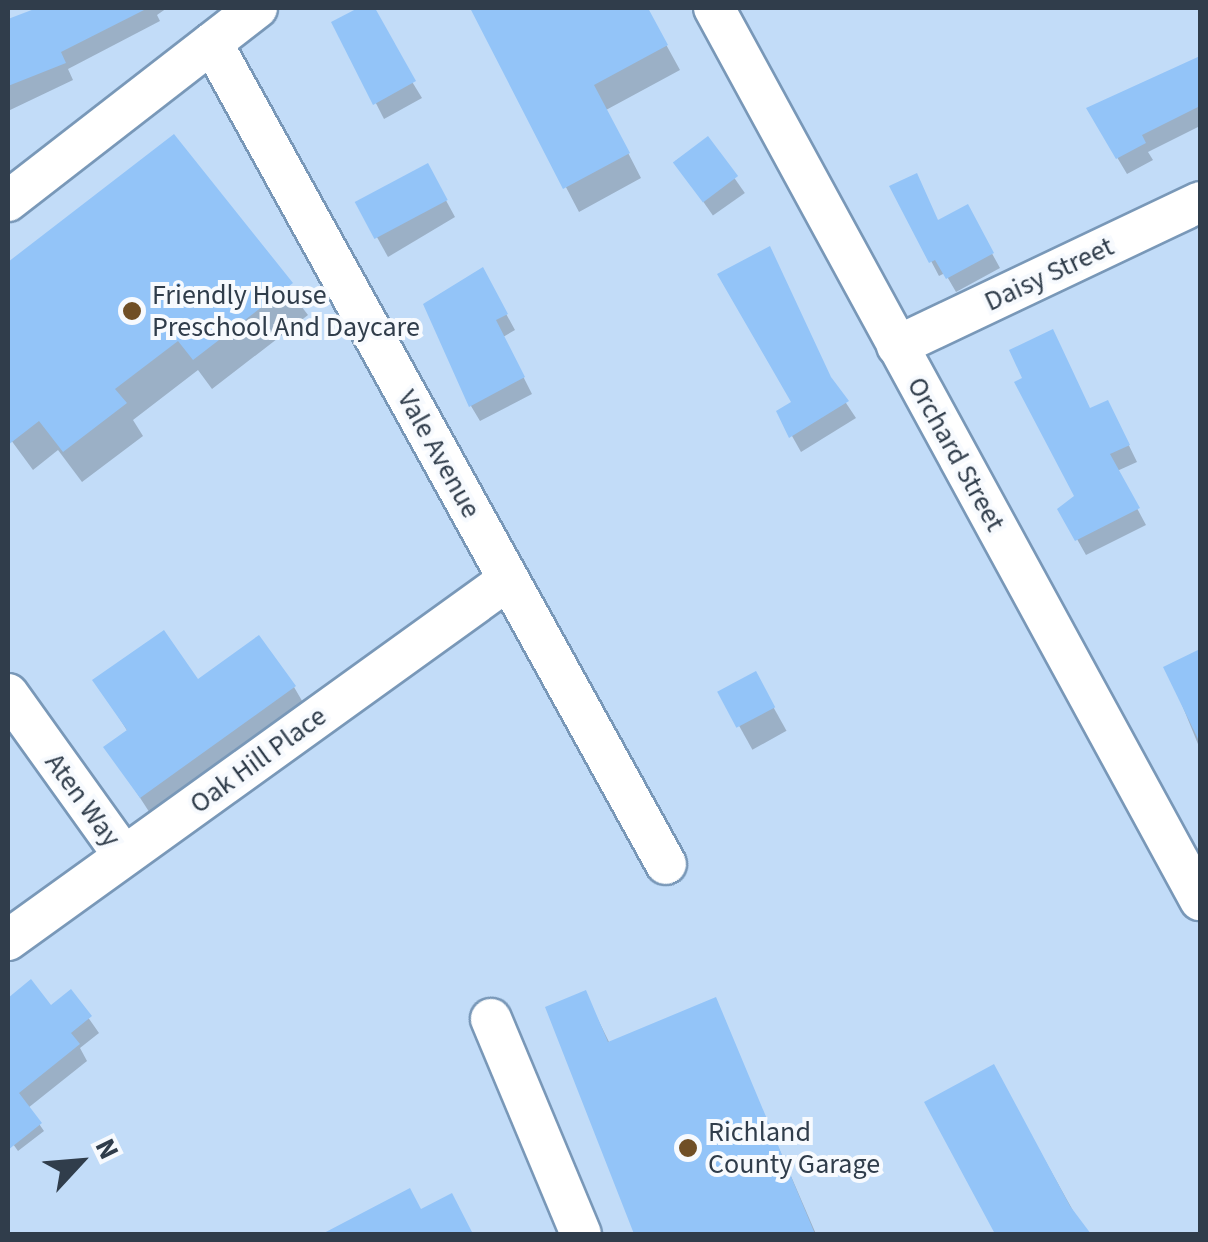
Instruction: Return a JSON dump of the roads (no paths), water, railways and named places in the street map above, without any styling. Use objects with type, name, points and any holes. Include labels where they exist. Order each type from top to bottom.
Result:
[{"type":"street","points":[[8,201],[258,8]]},
{"type":"street","name":"Orchard Street","points":[[714,8],[897,346],[1196,880]]},
{"type":"street","name":"Vale Avenue","points":[[212,43],[666,864]]},
{"type":"street","name":"Daisy Street","points":[[897,346],[1200,202]]},
{"type":"street","name":"Oak Hill Place","points":[[8,940],[508,580]]},
{"type":"street","name":"Aten Way","points":[[8,694],[124,856]]},
{"type":"street","points":[[490,1019],[581,1234]]},
{"type":"place","name":"Friendly House Preschool And Daycare","points":[[132,311]]},
{"type":"place","name":"Richland County Garage","points":[[688,1148]]}]
